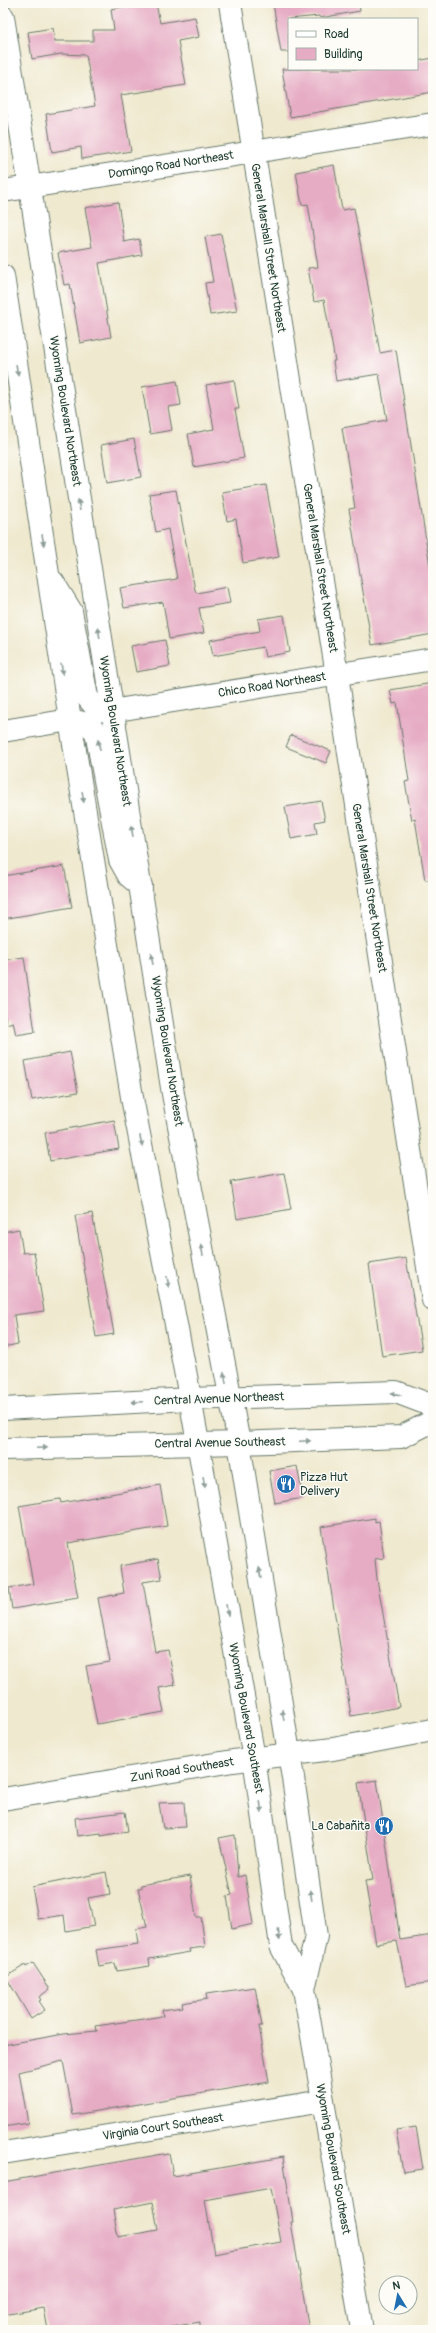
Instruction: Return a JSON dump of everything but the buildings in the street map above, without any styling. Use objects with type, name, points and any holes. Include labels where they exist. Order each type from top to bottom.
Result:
[{"type":"main road","name":"General Marshall Street Northeast","points":[[230,3],[337,675],[433,1300]]},
{"type":"main road","name":"Wyoming Boulevard Northeast","points":[[3,17],[111,711],[141,886],[173,1094],[238,1443]]},
{"type":"main road","name":"Domingo Road Northeast","points":[[3,191],[433,124]]},
{"type":"main road","points":[[3,276],[70,720],[134,1103],[197,1443]]},
{"type":"main road","points":[[48,574],[71,611],[87,697],[98,710],[111,711]]},
{"type":"main road","name":"Chico Road Northeast","points":[[111,711],[433,659]]},
{"type":"main road","points":[[3,731],[70,720],[82,721],[94,729],[99,742],[120,860],[129,876],[141,886]]},
{"type":"main road","name":"Central Avenue Northeast","points":[[3,1409],[190,1399],[229,1399],[396,1392],[433,1406]]},
{"type":"main road","name":"Central Avenue Southeast","points":[[3,1448],[238,1443],[401,1436],[433,1421]]},
{"type":"main road","name":"Wyoming Boulevard Southeast","points":[[197,1443],[254,1758],[281,1946],[304,1989],[362,2330]]},
{"type":"main road","name":"Wyoming Boulevard Southeast","points":[[238,1443],[290,1754],[316,1936],[304,1989]]},
{"type":"main road","name":"Zuni Road Southeast","points":[[3,1797],[254,1758],[333,1749],[433,1730]]},
{"type":"main road","name":"Virginia Court Southeast","points":[[3,2153],[323,2101]]},
{"type":"place","name":"Pizza Hut Delivery","points":[[286,1484]]},
{"type":"place","name":"La Cabañita","points":[[384,1826]]}]
